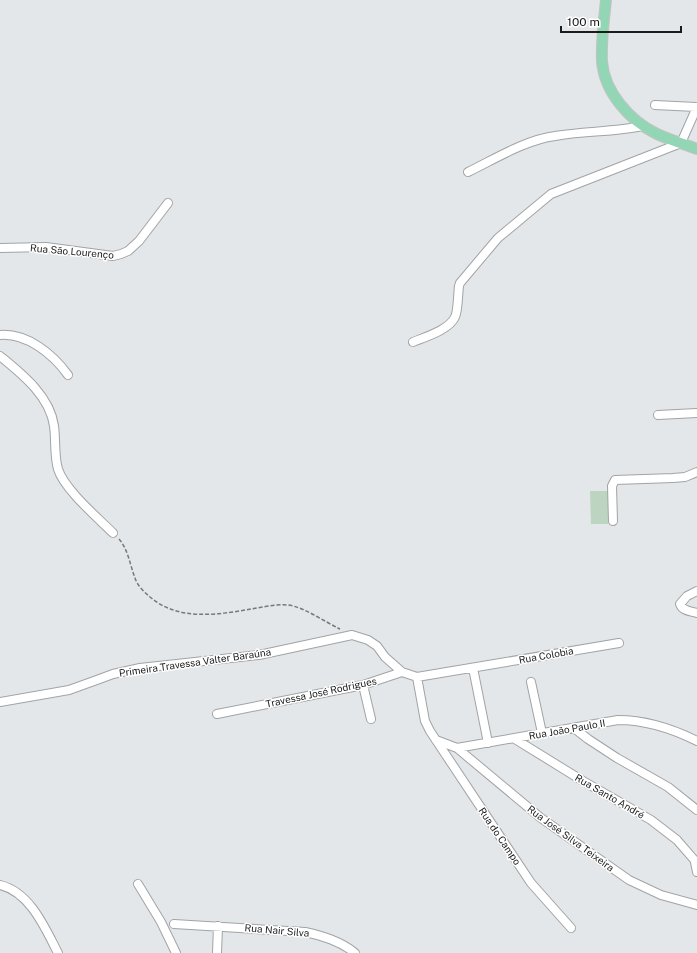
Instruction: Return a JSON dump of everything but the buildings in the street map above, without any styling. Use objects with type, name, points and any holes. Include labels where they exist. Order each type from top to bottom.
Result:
[{"type":"main road","points":[[606,0],[602,62],[607,83],[619,104],[643,126],[657,134],[697,149]]},
{"type":"street","points":[[413,342],[442,330],[450,324],[456,317],[458,286],[460,283],[498,238],[551,194],[681,143],[697,107],[655,105]]},
{"type":"street","points":[[468,172],[532,142],[554,136],[643,126]]},
{"type":"street","name":"Rua São Lourenço","points":[[0,248],[46,248],[107,256],[121,254],[140,242],[168,203]]},
{"type":"street","points":[[0,335],[9,334],[38,346],[59,362],[68,375]]},
{"type":"street","points":[[0,356],[33,385],[51,412],[54,425],[58,468],[63,479],[85,506],[113,533]]},
{"type":"street","points":[[658,415],[697,413]]},
{"type":"street","points":[[613,521],[612,486],[615,480],[685,477],[697,472]]},
{"type":"street","points":[[697,591],[687,596],[680,604],[684,610],[697,613]]},
{"type":"street","points":[[352,635],[368,640],[377,646],[385,657],[402,672],[417,676],[473,668],[488,743]]},
{"type":"street","name":"Primeira Travessa Valter Baraúna","points":[[0,702],[69,690],[113,674],[140,668],[259,655],[352,635]]},
{"type":"street","name":"Rua Colobia","points":[[473,668],[619,643]]},
{"type":"street","name":"Travessa José Rodrigues","points":[[217,714],[364,685],[402,672]]},
{"type":"street","name":"Rua do Campo","points":[[417,676],[425,721],[531,883],[571,928]]},
{"type":"street","points":[[531,682],[542,733]]},
{"type":"street","points":[[364,685],[371,719]]},
{"type":"street","name":"Rua João Paulo II","points":[[457,748],[618,720],[630,720],[683,734],[697,741]]},
{"type":"street","points":[[574,728],[617,758],[668,787],[697,810]]},
{"type":"street","points":[[436,739],[457,748]]},
{"type":"street","name":"Rua Santo André","points":[[515,739],[583,781],[651,820],[677,840],[696,863]]},
{"type":"street","name":"Rua José Silva Teixeira","points":[[457,748],[541,818],[629,880],[661,895],[697,905]]},
{"type":"street","points":[[696,863],[697,872]]},
{"type":"street","points":[[138,884],[161,922],[176,953]]},
{"type":"street","points":[[0,885],[19,893],[30,904],[58,953]]},
{"type":"street","name":"Rua Nair Silva","points":[[174,924],[305,932],[325,936],[341,943],[355,953]]},
{"type":"street","points":[[218,926],[218,953]]},
{"type":"path","points":[[113,533],[121,541],[126,551],[135,579],[141,589],[161,605],[174,611],[187,614],[231,612],[280,604],[290,605],[352,635]]},
{"type":"green space","points":[[590,491],[608,491],[608,524],[591,524]]}]
